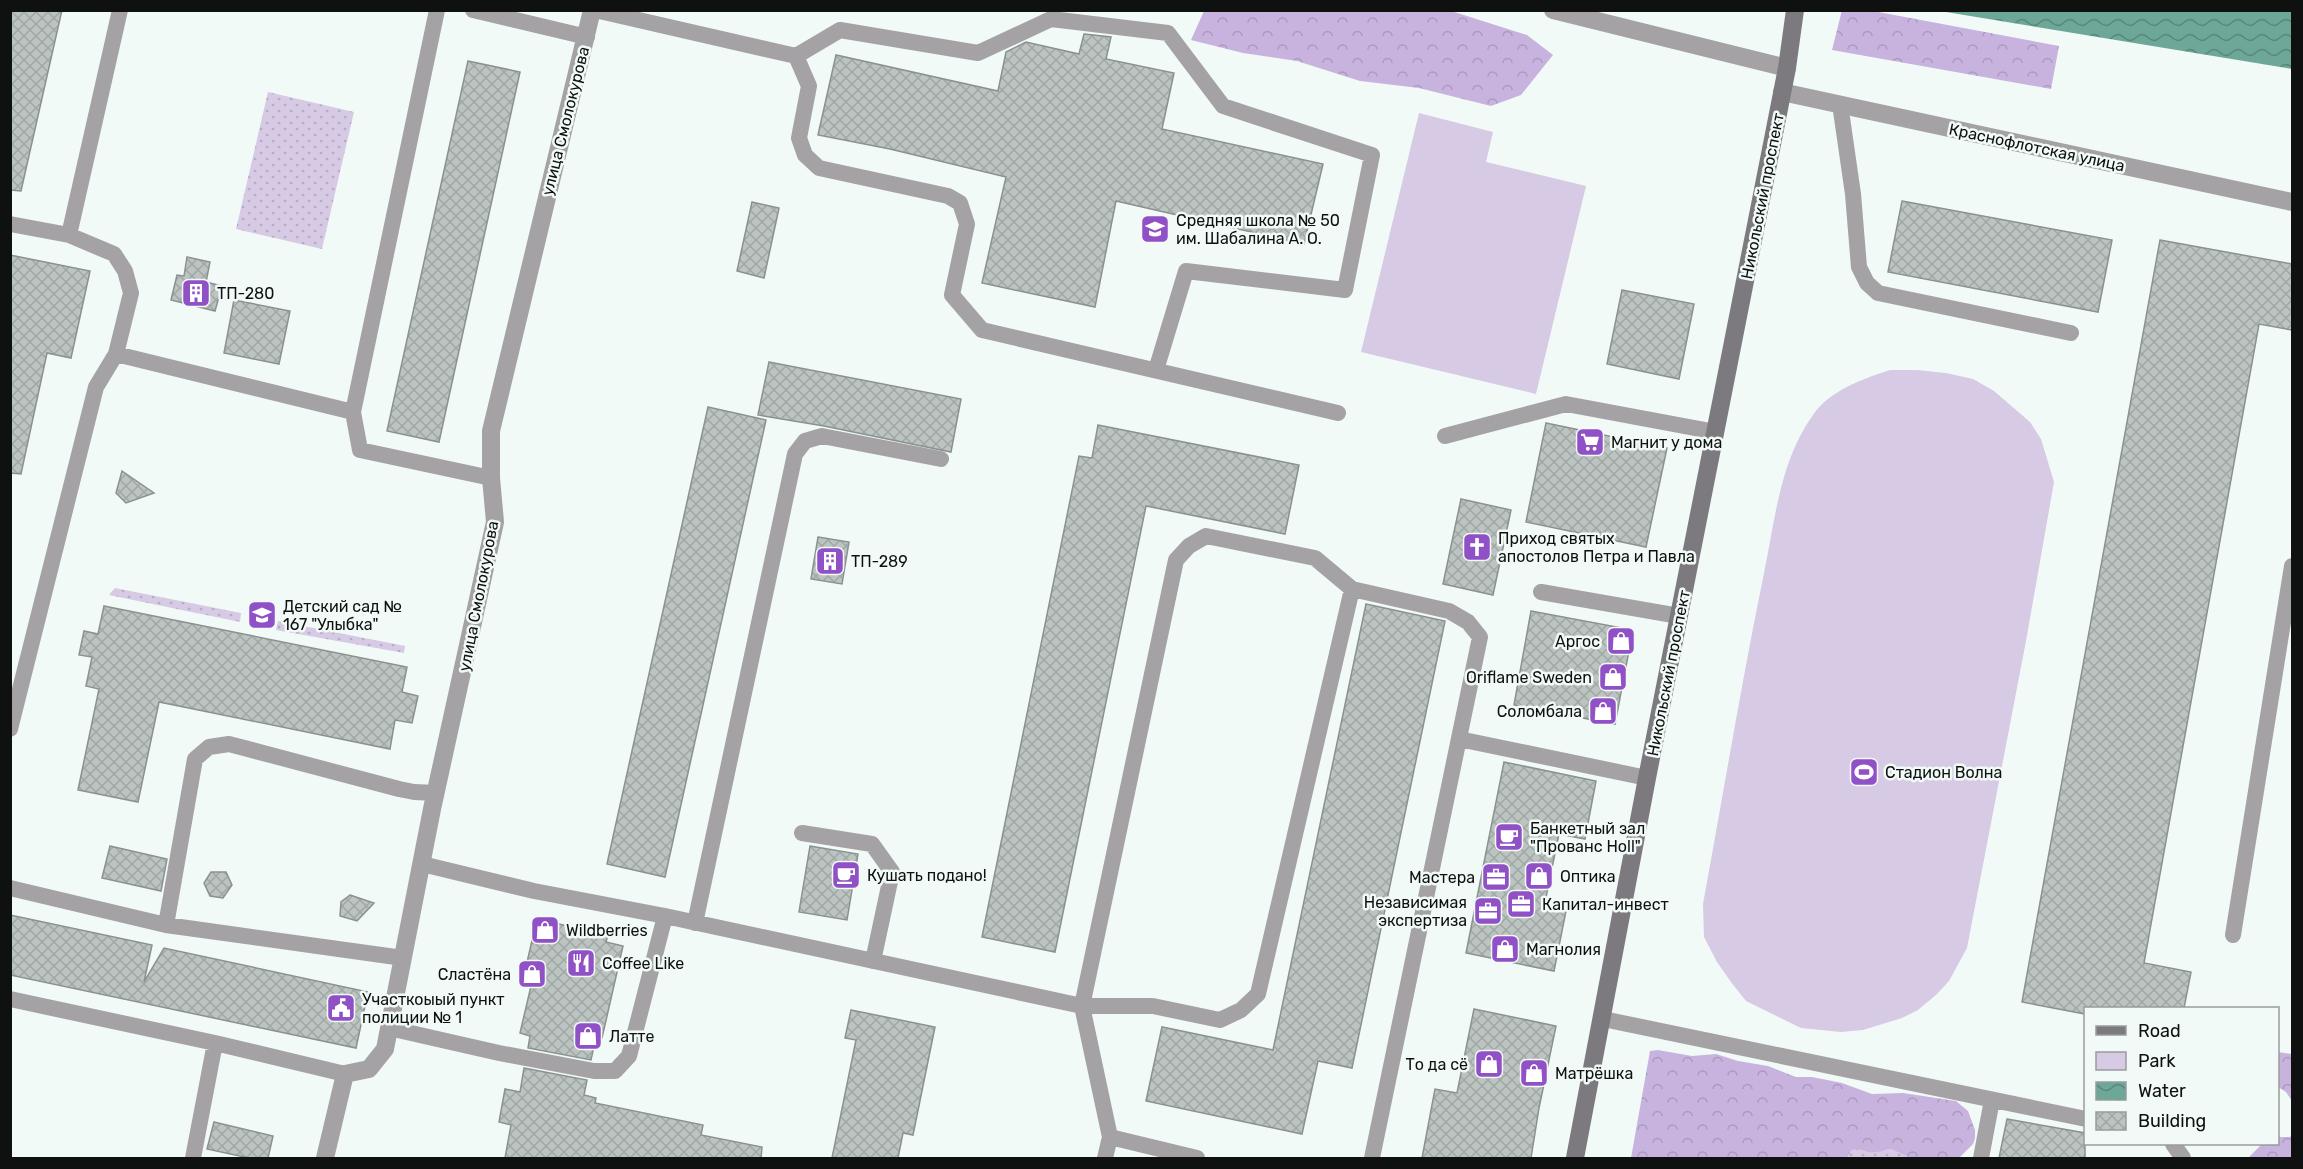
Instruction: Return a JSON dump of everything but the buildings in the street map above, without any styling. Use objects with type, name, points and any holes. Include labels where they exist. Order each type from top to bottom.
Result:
[{"type":"main road","name":"Никольский проспект","points":[[1575,1158],[1647,778],[1787,68],[1795,10]]},
{"type":"street","name":"улица Смолокурова","points":[[345,1074],[369,1069],[385,1049],[436,793],[495,522],[490,478],[490,431],[526,276],[593,10]]},
{"type":"street","points":[[1553,10],[1787,68]]},
{"type":"street","name":"Краснофлотская улица","points":[[1782,92],[2292,202]]},
{"type":"street","points":[[325,1158],[345,1074]]},
{"type":"lane","points":[[69,235],[120,10]]},
{"type":"lane","points":[[437,10],[353,412],[360,450],[490,478]]},
{"type":"lane","points":[[473,10],[587,37]]},
{"type":"lane","points":[[593,10],[796,56],[840,30],[978,52],[1051,19],[1168,33],[1223,106],[1372,155],[1345,290],[1186,271],[1156,370]]},
{"type":"lane","points":[[796,56],[809,86],[799,138],[806,155],[819,168],[948,196],[960,203],[967,224],[952,295],[982,330],[1338,413]]},
{"type":"lane","points":[[1840,104],[1853,194],[1858,267],[1872,288],[1878,293],[2071,333]]},
{"type":"lane","points":[[10,224],[69,235],[114,254],[125,271],[130,293],[116,354],[96,387],[10,729]]},
{"type":"lane","points":[[116,354],[353,412]]},
{"type":"lane","points":[[1444,436],[1566,404],[1716,432]]},
{"type":"lane","points":[[695,923],[795,454],[805,441],[822,436],[941,459]]},
{"type":"lane","points":[[1105,1158],[1110,1137],[1082,1006],[1176,560],[1189,546],[1206,536],[1315,558],[1352,589],[1449,611],[1468,622],[1480,637],[1372,1158]]},
{"type":"lane","points":[[2234,935],[2292,566]]},
{"type":"lane","points":[[422,864],[534,891],[664,916],[1082,1006],[1153,1006],[1220,1020],[1241,1010],[1258,994],[1352,589]]},
{"type":"lane","points":[[1541,592],[1679,616]]},
{"type":"lane","points":[[1459,739],[1647,778]]},
{"type":"lane","points":[[166,925],[195,759],[209,747],[229,744],[399,789],[436,793]]},
{"type":"lane","points":[[802,833],[872,844],[892,872],[873,961]]},
{"type":"lane","points":[[10,888],[166,925],[403,958]]},
{"type":"lane","points":[[389,1028],[520,1057],[594,1071],[615,1071],[629,1056],[664,916]]},
{"type":"lane","points":[[10,999],[215,1043],[345,1074]]},
{"type":"lane","points":[[1603,1019],[2084,1119]]},
{"type":"lane","points":[[193,1158],[215,1043]]},
{"type":"lane","points":[[1982,1158],[1992,1100]]},
{"type":"lane","points":[[1110,1137],[1197,1158]]},
{"type":"lane","points":[[2173,1145],[2183,1158]]},
{"type":"green space","points":[[1448,10],[1527,35],[1553,55],[1521,95],[1491,106],[1419,88],[1360,81],[1297,61],[1243,53],[1191,40],[1204,11]]},
{"type":"green space","points":[[1842,10],[1873,11],[2059,46],[2051,89],[1832,50]]},
{"type":"green space","points":[[268,92],[354,112],[322,249],[236,229]]},
{"type":"green space","points":[[1419,113],[1493,132],[1486,162],[1586,186],[1536,394],[1361,352]]},
{"type":"green space","name":"Стадион Волна","points":[[1890,370],[1946,373],[1973,379],[1994,391],[2030,422],[2041,439],[2054,482],[1967,948],[1949,981],[1937,994],[1918,1010],[1902,1018],[1863,1030],[1841,1032],[1801,1028],[1746,1001],[1717,962],[1704,937],[1703,904],[1747,659],[1785,472],[1802,433],[1820,406],[1848,386]]},
{"type":"green space","points":[[115,588],[241,613],[240,622],[109,595]]},
{"type":"green space","points":[[278,621],[405,646],[404,653],[276,630]]},
{"type":"green space","points":[[1658,1050],[1692,1056],[1716,1054],[1738,1061],[1768,1066],[1796,1077],[1812,1077],[1842,1083],[1872,1094],[1903,1093],[1956,1101],[1968,1111],[1975,1130],[1975,1138],[1973,1144],[1959,1158],[1910,1158],[1891,1149],[1873,1152],[1855,1149],[1846,1158],[1631,1158],[1650,1051]]},
{"type":"green space","points":[[2279,1052],[2292,1054],[2292,1101],[2286,1092],[2279,1088]]},
{"type":"green space","points":[[2292,1134],[2292,1158],[2248,1158],[2261,1145],[2279,1145],[2279,1137],[2290,1137]]},
{"type":"green space","points":[[1859,1148],[1871,1151],[1891,1149],[1910,1158],[1846,1158],[1852,1150]]},
{"type":"water","points":[[1940,11],[2292,11],[2292,69]]},
{"type":"place","name":"Средняя школа № 50 им. Шабалина А. О.","points":[[1155,229]]},
{"type":"place","name":"ТП-280","points":[[196,293]]},
{"type":"place","name":"Магнит у дома","points":[[1590,442]]},
{"type":"place","name":"Приход святых апостолов Петра и Павла","points":[[1477,547]]},
{"type":"place","name":"ТП-289","points":[[830,561]]},
{"type":"place","name":"Детский сад № 167 \"Улыбка\"","points":[[262,615]]},
{"type":"place","name":"Аргос","points":[[1621,641]]},
{"type":"place","name":"Oriflame Sweden","points":[[1613,677]]},
{"type":"place","name":"Соломбала","points":[[1603,711]]},
{"type":"place","name":"Стадион Волна","points":[[1864,772]]},
{"type":"place","name":"Банкетный зал \"Прованс Holl\"","points":[[1509,837]]},
{"type":"place","name":"Кушать подано!","points":[[846,875]]},
{"type":"place","name":"Оптика","points":[[1539,876]]},
{"type":"place","name":"Мастера","points":[[1496,877]]},
{"type":"place","name":"Капитал-инвест","points":[[1521,904]]},
{"type":"place","name":"Независимая экспертиза","points":[[1488,911]]},
{"type":"place","name":"Wildberries","points":[[545,930]]},
{"type":"place","name":"Магнолия","points":[[1505,949]]},
{"type":"place","name":"Coffee Like","points":[[581,963]]},
{"type":"place","name":"Сластёна","points":[[532,974]]},
{"type":"place","name":"Участкоыый пункт полиции № 1","points":[[341,1008]]},
{"type":"place","name":"Латте","points":[[588,1036]]},
{"type":"place","name":"То да сё","points":[[1489,1064]]},
{"type":"place","name":"Матрёшка","points":[[1534,1073]]}]
